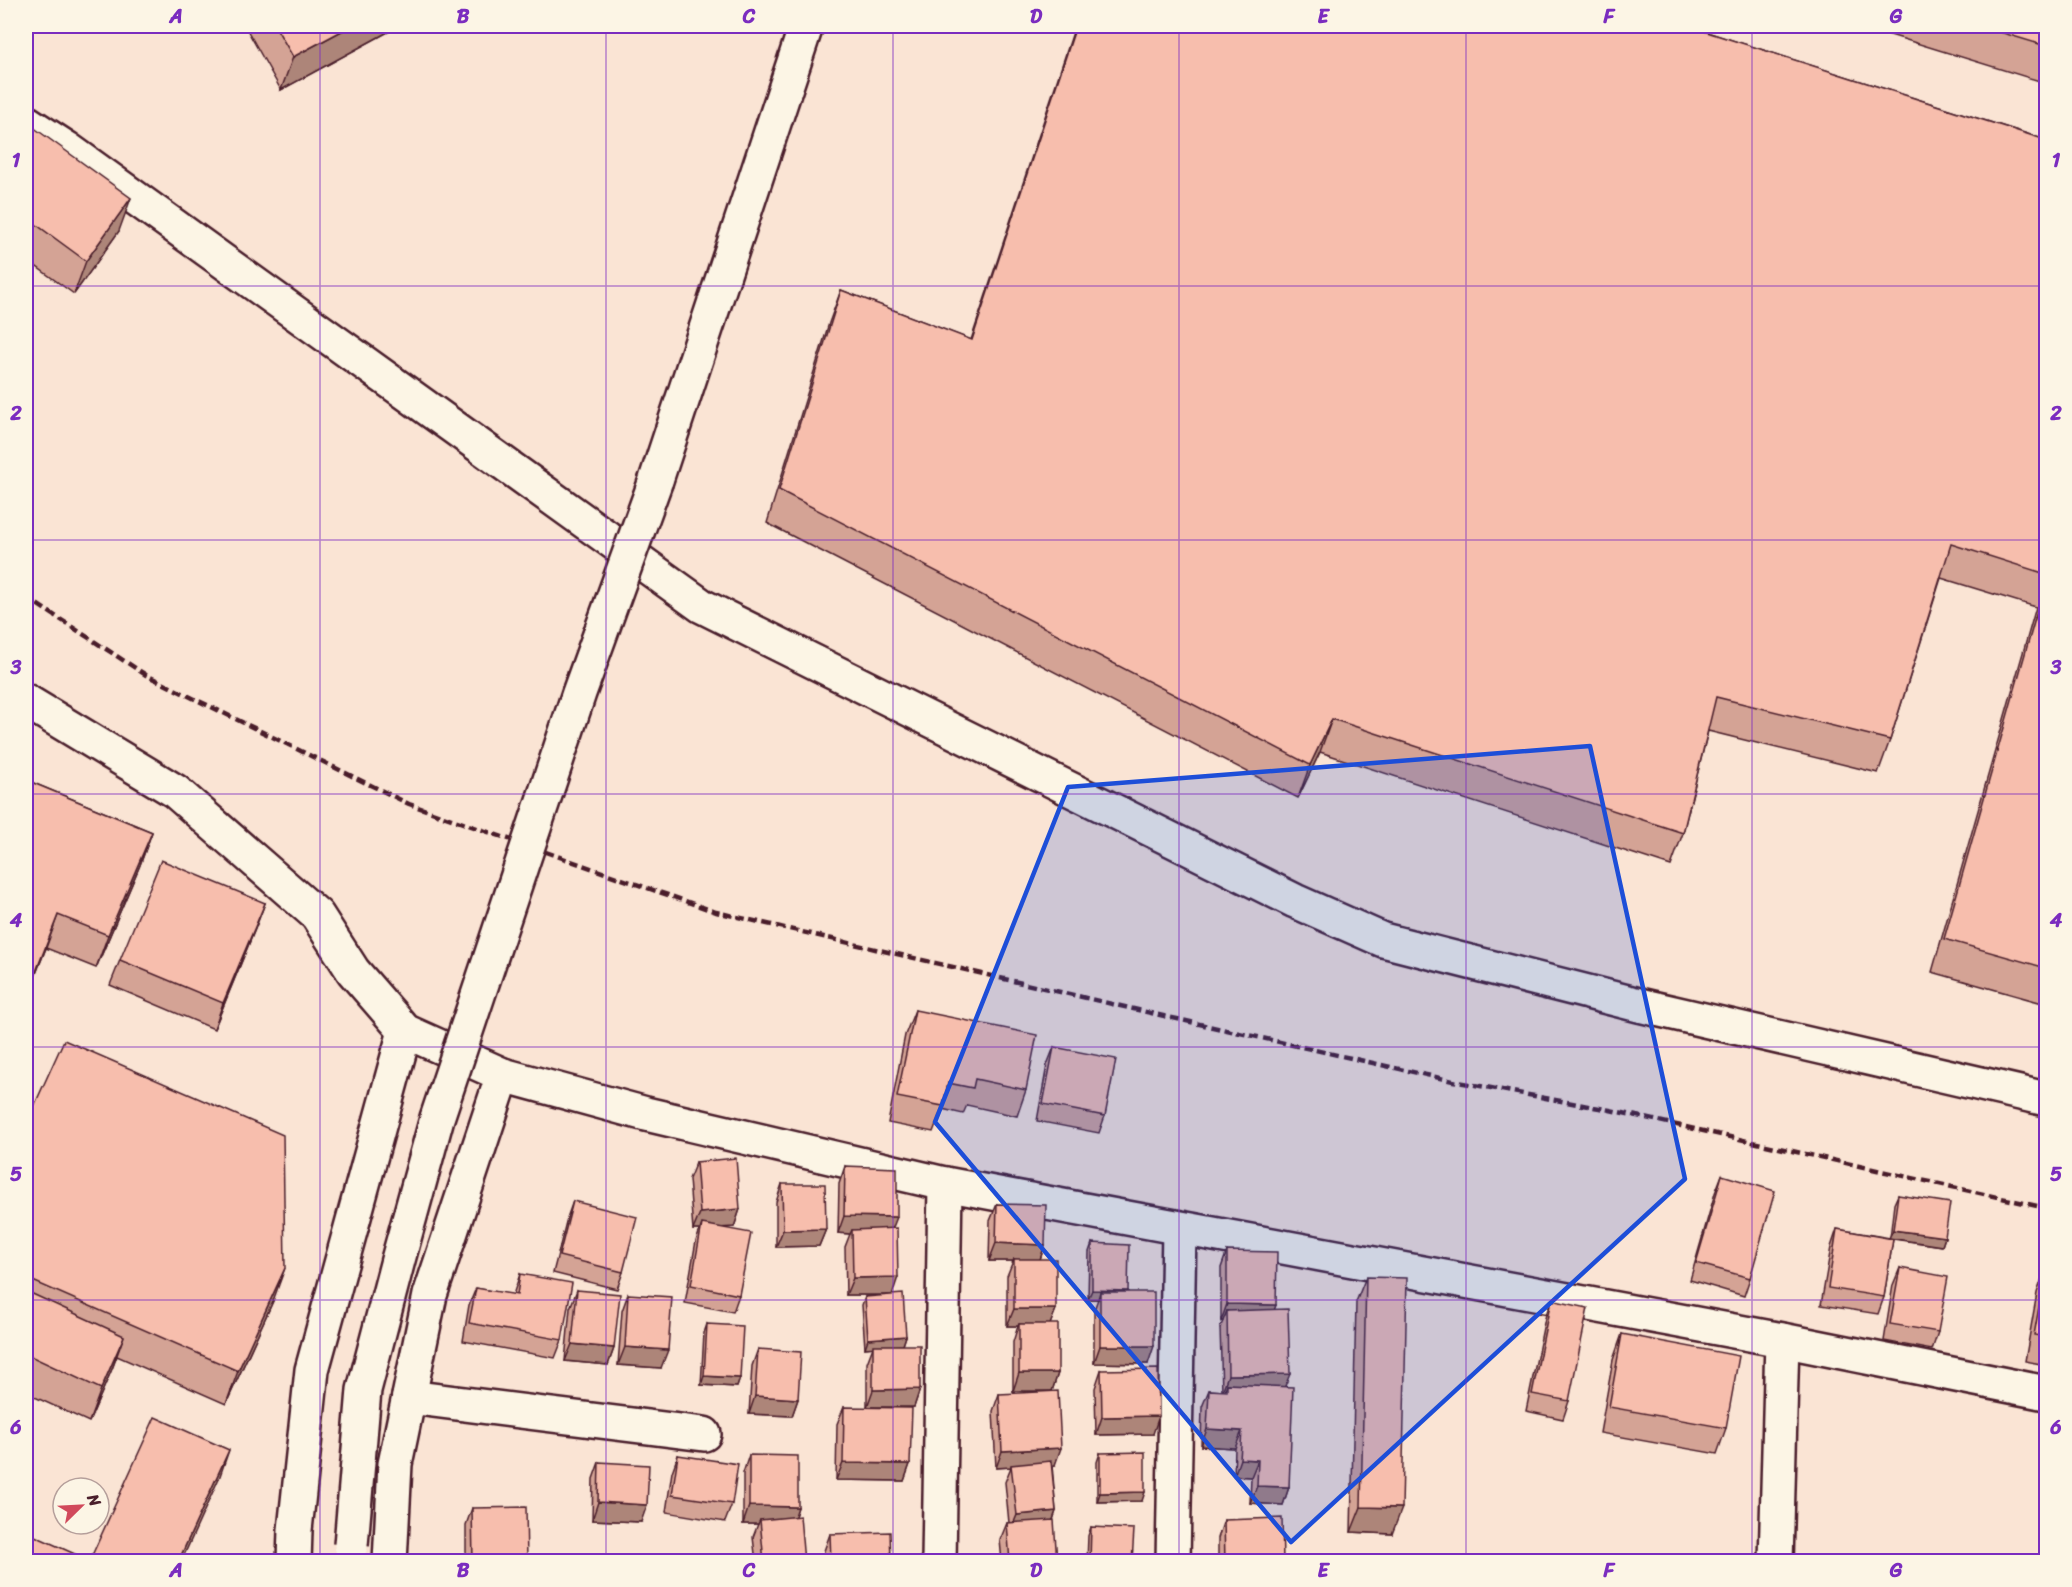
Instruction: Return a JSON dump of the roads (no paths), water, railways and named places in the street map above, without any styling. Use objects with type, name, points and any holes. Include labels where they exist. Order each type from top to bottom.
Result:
[{"type":"street","points":[[350,1553],[364,1390],[437,1118],[579,693],[656,480],[806,26]]},
{"type":"street","points":[[26,122],[66,148],[702,606],[1295,901],[1383,940],[1650,1008],[2046,1099]]},
{"type":"street","points":[[26,701],[174,791],[317,915],[353,971],[405,1031],[503,1075],[646,1114],[945,1184],[1782,1340],[2046,1393]]},
{"type":"street","points":[[294,1562],[295,1530],[312,1370],[405,1031]]},
{"type":"street","points":[[390,1562],[395,1464],[430,1294],[503,1075]]},
{"type":"street","points":[[939,1562],[945,1184]]},
{"type":"street","points":[[1173,1562],[1179,1229]]},
{"type":"street","points":[[1776,1562],[1782,1340]]},
{"type":"street","points":[[409,1397],[704,1434]]},
{"type":"railway","points":[[26,597],[146,675],[409,804],[716,912],[1453,1081],[1610,1110],[2046,1208]]}]
